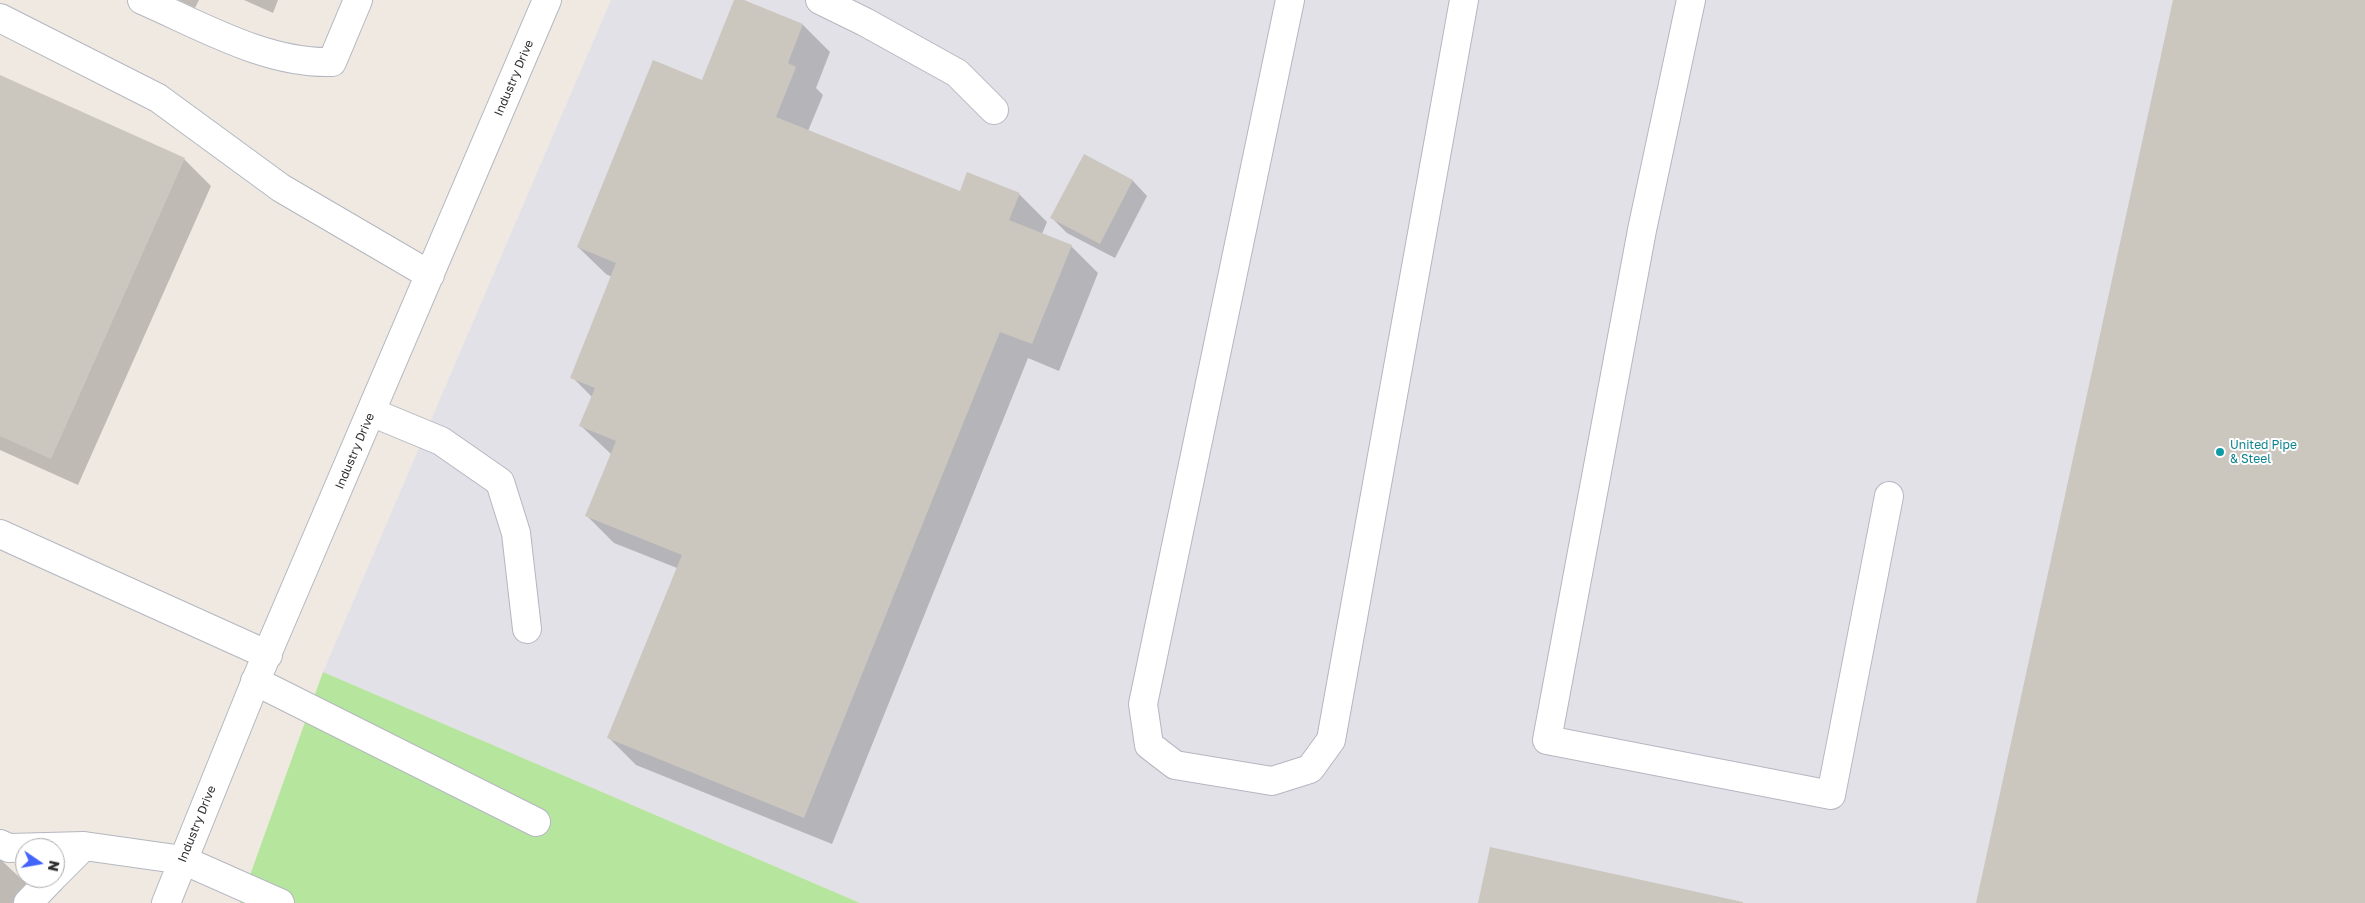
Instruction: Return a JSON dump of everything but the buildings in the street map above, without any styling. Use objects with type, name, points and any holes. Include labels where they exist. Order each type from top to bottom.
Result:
[{"type":"street","points":[[142,0],[267,54],[308,63],[332,62],[358,0]]},
{"type":"street","name":"Industry Drive","points":[[166,903],[255,681],[268,655],[547,0]]},
{"type":"street","points":[[820,0],[957,73],[994,110]]},
{"type":"street","points":[[1290,0],[1143,704],[1149,745],[1175,764],[1272,781],[1310,769],[1331,740],[1464,0]]},
{"type":"street","points":[[1691,0],[1642,230],[1546,740],[1831,795],[1889,496]]},
{"type":"street","points":[[0,18],[158,98],[281,188],[430,275]]},
{"type":"street","points":[[372,412],[441,441],[500,482],[516,533],[527,629]]},
{"type":"street","points":[[0,534],[268,655]]},
{"type":"street","points":[[255,681],[536,822]]},
{"type":"street","points":[[0,844],[9,848],[84,846],[183,860],[280,903]]},
{"type":"street","points":[[65,865],[84,846]]},
{"type":"street","points":[[28,903],[42,888]]},
{"type":"shaded area","points":[[611,0],[2365,0],[2365,903],[860,903],[323,672]]},
{"type":"green space","points":[[323,672],[860,903],[240,903]]},
{"type":"place","name":"United Pipe & Steel","points":[[2220,452]]}]
